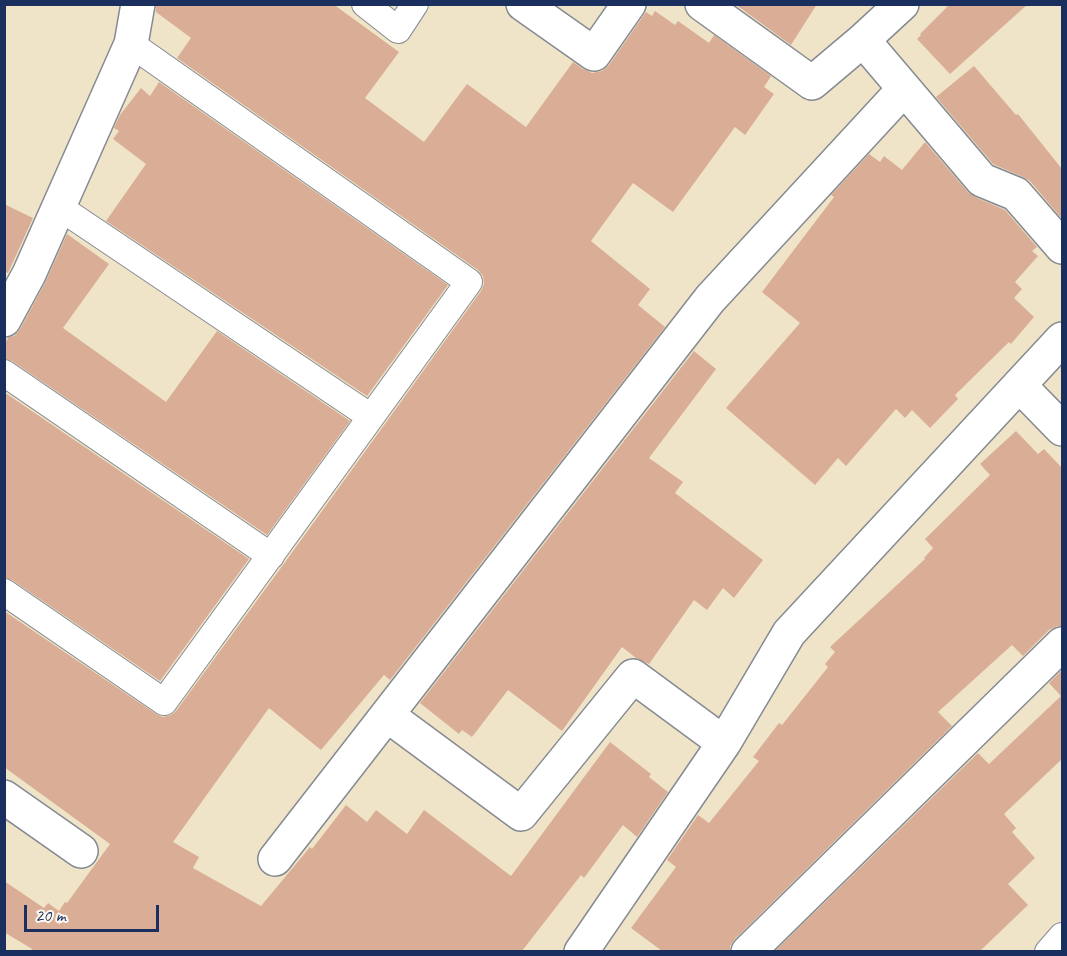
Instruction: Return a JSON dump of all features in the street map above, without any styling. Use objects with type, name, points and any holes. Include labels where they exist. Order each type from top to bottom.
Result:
[{"type":"street","points":[[4,321],[29,274],[131,44],[138,4]]},
{"type":"street","points":[[523,4],[594,54],[629,4]]},
{"type":"street","points":[[702,4],[812,83],[902,4]]},
{"type":"street","points":[[863,40],[982,180],[1016,194],[1062,247]]},
{"type":"street","points":[[275,859],[711,299],[904,88]]},
{"type":"street","points":[[581,951],[724,743],[789,633],[1062,339]]},
{"type":"street","points":[[1019,385],[1062,429]]},
{"type":"street","points":[[748,951],[1062,644]]},
{"type":"street","points":[[387,715],[521,814],[633,676],[724,743]]},
{"type":"street","points":[[4,797],[81,851]]},
{"type":"lane","points":[[365,4],[398,30],[415,4]]},
{"type":"lane","points":[[4,592],[164,702],[469,282],[131,44]]},
{"type":"lane","points":[[59,207],[371,417]]},
{"type":"lane","points":[[4,373],[271,556]]},
{"type":"lane","points":[[1047,951],[1062,936]]},
{"type":"building","points":[[156,4],[333,4],[399,52],[365,98],[424,142],[467,84],[526,127],[573,62],[592,73],[602,71],[609,65],[646,12],[652,16],[655,11],[675,25],[678,21],[709,43],[714,35],[771,76],[764,87],[774,94],[745,135],[735,127],[673,212],[633,183],[591,241],[650,289],[638,305],[665,327],[390,680],[384,675],[321,750],[269,708],[173,842],[199,857],[193,868],[261,906],[310,847],[312,849],[346,805],[367,822],[376,810],[407,834],[424,810],[511,876],[610,742],[651,774],[649,777],[668,792],[637,837],[623,825],[584,878],[581,875],[522,951],[31,951],[32,949],[4,932],[4,881],[44,908],[48,903],[59,911],[110,844],[4,767],[4,611],[156,714],[163,717],[171,715],[283,565],[484,284],[483,276],[478,270],[177,58],[191,38],[156,12]]},
{"type":"building","points":[[735,4],[817,4],[791,45]]},
{"type":"building","points":[[950,4],[1028,4],[950,74],[917,39]]},
{"type":"building","points":[[974,66],[1016,115],[1018,114],[1062,169],[1062,219],[1030,181],[993,164],[936,97]]},
{"type":"building","points":[[159,82],[448,285],[367,396],[106,221],[146,164],[113,139],[119,131],[114,128],[120,115],[141,88],[150,96]]},
{"type":"building","points":[[925,142],[968,192],[1005,210],[1037,247],[1032,251],[1038,256],[1015,282],[1022,289],[1014,298],[1034,317],[1011,344],[1009,342],[955,395],[958,399],[930,428],[912,410],[905,418],[896,409],[846,466],[838,458],[815,485],[726,408],[800,323],[762,292],[834,197],[831,195],[869,154],[880,162],[884,156],[902,170]]},
{"type":"building","points":[[4,204],[33,218],[8,273],[4,271]]},
{"type":"building","points":[[67,234],[109,264],[63,328],[166,402],[217,331],[350,421],[267,535],[12,361],[4,358],[4,344],[20,329],[45,283]]},
{"type":"building","points":[[694,351],[716,369],[649,458],[683,482],[675,493],[763,560],[734,598],[723,588],[707,610],[694,600],[649,664],[636,658],[622,647],[562,731],[508,690],[472,737],[462,730],[459,734],[420,703]]},
{"type":"building","points":[[4,392],[249,559],[160,681],[12,580],[4,577]]},
{"type":"building","points":[[1016,431],[1038,454],[1044,449],[1062,468],[1062,626],[1049,630],[1023,656],[1012,645],[938,712],[952,726],[735,939],[730,946],[730,951],[662,951],[631,928],[676,867],[667,860],[698,815],[709,823],[759,761],[753,757],[828,667],[825,664],[835,652],[830,647],[925,559],[933,548],[925,539],[990,475],[980,464]]},
{"type":"building","points":[[1062,670],[1062,759],[1004,814],[1016,828],[1012,832],[1035,858],[1008,884],[1028,905],[980,951],[775,951],[978,753],[989,764],[1061,696],[1049,683]]}]
